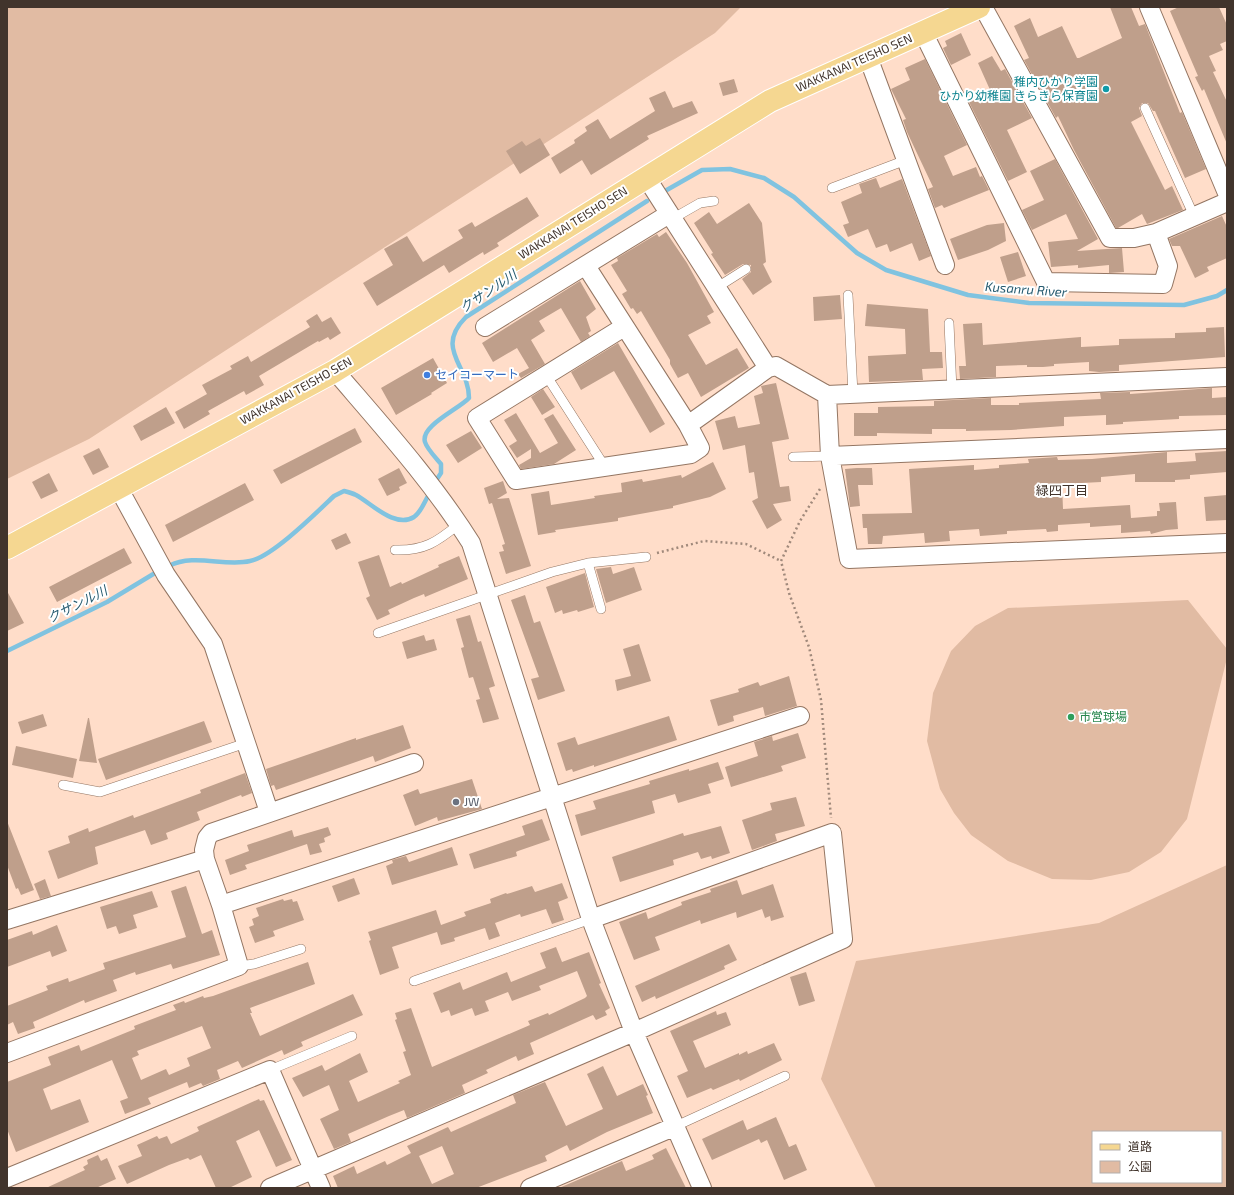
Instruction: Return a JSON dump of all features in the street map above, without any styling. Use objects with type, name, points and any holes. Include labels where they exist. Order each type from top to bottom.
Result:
[{"type":"main road","name":"WAKKANAI TEISHO SEN","points":[[7,548],[119,489],[335,371],[770,101],[979,7]]},
{"type":"street","points":[[983,7],[1110,238],[1134,238],[1156,233],[1227,202]]},
{"type":"street","points":[[1149,7],[1227,193]]},
{"type":"street","points":[[923,32],[1046,282],[1163,284],[1168,266],[1156,233]]},
{"type":"street","points":[[868,57],[945,265]]},
{"type":"street","points":[[646,177],[670,217],[768,368]]},
{"type":"street","points":[[485,327],[670,217]]},
{"type":"street","points":[[586,266],[688,424],[700,448],[691,454],[516,480],[477,418],[624,327]]},
{"type":"street","points":[[688,424],[768,368],[776,366],[827,396],[1227,377]]},
{"type":"street","points":[[335,371],[396,442],[449,508],[471,543],[591,919],[634,1032],[702,1188]]},
{"type":"street","points":[[827,396],[831,462],[849,559],[1227,543]]},
{"type":"street","points":[[831,462],[1227,439]]},
{"type":"street","points":[[119,489],[166,575],[213,644],[269,812]]},
{"type":"street","points":[[221,905],[800,716]]},
{"type":"street","points":[[7,1053],[239,966],[221,905],[205,859],[204,850],[207,838],[211,833],[414,763]]},
{"type":"street","points":[[270,1188],[634,1032],[843,939],[832,833],[591,919]]},
{"type":"street","points":[[7,920],[205,859]]},
{"type":"street","points":[[7,1178],[270,1070],[321,1188]]},
{"type":"street","points":[[530,1188],[676,1126]]},
{"type":"lane","points":[[1145,108],[1194,216]]},
{"type":"lane","points":[[832,188],[906,160]]},
{"type":"lane","points":[[670,217],[700,203],[714,201]]},
{"type":"lane","points":[[716,288],[746,270]]},
{"type":"lane","points":[[848,295],[853,394]]},
{"type":"lane","points":[[949,323],[952,390]]},
{"type":"lane","points":[[546,375],[605,467]]},
{"type":"lane","points":[[793,457],[831,462]]},
{"type":"lane","points":[[395,550],[424,547],[440,540],[459,524]]},
{"type":"lane","points":[[378,633],[552,572],[588,563],[646,557]]},
{"type":"lane","points":[[588,563],[601,608]]},
{"type":"lane","points":[[63,785],[100,792],[246,743]]},
{"type":"lane","points":[[414,980],[591,919]]},
{"type":"lane","points":[[239,966],[254,964],[301,949]]},
{"type":"lane","points":[[270,1070],[352,1036]]},
{"type":"lane","points":[[676,1126],[785,1076]]},
{"type":"path","points":[[831,462],[781,561],[789,593],[810,647],[821,700],[832,833]]},
{"type":"path","points":[[646,557],[670,548],[704,541],[746,544],[781,561]]},
{"type":"green space","points":[[7,7],[741,7],[715,33],[89,439],[7,479]]},
{"type":"green space","name":"市営球場","points":[[1188,600],[1227,649],[1227,658],[1187,819],[1161,852],[1129,872],[1091,880],[1052,879],[1008,861],[971,835],[954,813],[940,789],[927,741],[933,693],[951,651],[975,626],[1008,608]]},
{"type":"green space","points":[[1227,865],[1227,1188],[876,1188],[821,1079],[856,961],[1099,923]]},
{"type":"building","points":[[1110,7],[1131,7],[1139,26],[1145,24],[1180,113],[1182,112],[1206,169],[1185,178],[1155,111],[1153,111],[1148,103],[1142,103],[1139,108],[1142,116],[1131,122],[1165,190],[1172,186],[1183,210],[1147,224],[1142,214],[1118,228],[1116,228],[1074,150],[1058,116],[1056,118],[1024,60],[1029,58],[1014,26],[1030,18],[1038,37],[1062,26],[1077,58],[1079,58],[1122,38]]},
{"type":"building","points":[[1179,7],[1219,7],[1227,25],[1227,41],[1220,44],[1223,50],[1209,56],[1216,71],[1213,72],[1227,102],[1227,144],[1204,89],[1202,91],[1195,77],[1198,76],[1170,11]]},
{"type":"building","points":[[961,33],[971,55],[951,65],[943,48],[947,46],[945,41]]},
{"type":"building","points":[[992,56],[1001,71],[1005,69],[1032,118],[1007,130],[1027,172],[1008,181],[969,102],[991,92],[978,63]]},
{"type":"building","points":[[925,59],[967,145],[944,156],[953,176],[976,167],[980,177],[982,176],[989,190],[944,208],[942,205],[935,208],[928,189],[933,187],[907,132],[903,120],[906,119],[891,89],[910,80],[905,68]]},
{"type":"building","points":[[734,79],[738,92],[723,96],[719,83]]},
{"type":"building","points":[[665,91],[673,108],[692,101],[698,113],[647,136],[649,139],[591,175],[582,160],[560,174],[551,158],[575,143],[574,140],[587,131],[585,127],[598,119],[610,139],[655,111],[649,98]]},
{"type":"building","points":[[540,138],[550,155],[520,174],[506,151],[522,141],[526,146]]},
{"type":"building","points":[[1055,159],[1098,239],[1077,251],[1122,248],[1124,272],[1109,273],[1109,265],[1078,268],[1078,265],[1051,267],[1048,242],[1078,239],[1066,214],[1032,230],[1022,210],[1044,200],[1030,171]]},
{"type":"building","points":[[876,178],[880,188],[902,179],[931,256],[919,261],[912,243],[890,252],[887,244],[876,248],[868,229],[848,237],[843,225],[849,223],[841,202],[862,193],[859,184]]},
{"type":"building","points":[[527,197],[539,216],[497,243],[499,246],[484,255],[483,252],[449,273],[444,265],[377,306],[363,283],[393,265],[384,249],[407,236],[423,262],[463,238],[458,230],[472,222],[475,227]]},
{"type":"building","points":[[749,203],[762,223],[766,262],[763,264],[772,282],[753,295],[742,279],[751,272],[751,265],[743,264],[725,275],[711,254],[713,253],[694,223],[709,212],[717,224]]},
{"type":"building","points":[[1222,216],[1227,227],[1227,258],[1207,267],[1209,271],[1195,278],[1180,246],[1172,246],[1169,239]]},
{"type":"building","points":[[1004,223],[1006,241],[988,250],[958,260],[950,239],[987,225]]},
{"type":"building","points":[[666,232],[687,263],[714,312],[707,316],[711,323],[688,335],[706,365],[737,348],[749,368],[701,397],[688,373],[678,378],[670,364],[670,360],[641,311],[637,314],[633,308],[631,309],[622,294],[627,291],[611,265],[618,261],[617,258],[657,234],[659,237]]},
{"type":"building","points":[[1018,252],[1026,276],[1008,282],[1000,257]]},
{"type":"building","points":[[580,281],[596,309],[586,317],[591,331],[588,333],[590,336],[581,342],[561,308],[539,321],[545,331],[531,340],[545,364],[521,378],[518,374],[529,368],[517,348],[493,362],[482,343]]},
{"type":"building","points":[[840,295],[842,319],[814,321],[813,297]]},
{"type":"building","points":[[867,304],[928,309],[930,352],[942,352],[943,368],[922,369],[923,380],[869,382],[868,356],[906,354],[905,329],[865,326]]},
{"type":"building","points":[[317,314],[322,322],[331,317],[341,333],[330,340],[328,337],[319,342],[318,341],[259,376],[264,385],[246,395],[244,391],[208,411],[210,414],[184,429],[175,412],[207,394],[202,385],[232,369],[230,366],[248,356],[251,362],[310,327],[306,321]]},
{"type":"building","points":[[982,323],[983,345],[1081,337],[1081,347],[1119,345],[1119,339],[1175,338],[1175,333],[1206,332],[1206,328],[1224,327],[1225,357],[1119,365],[1119,371],[1099,372],[1089,371],[1089,362],[1054,364],[1054,366],[1043,367],[1027,367],[1027,365],[996,366],[996,377],[960,379],[959,366],[966,366],[963,324]]},
{"type":"building","points":[[618,343],[665,424],[650,433],[614,371],[581,390],[571,372]]},
{"type":"building","points":[[433,358],[447,383],[431,393],[432,394],[396,415],[381,388]]},
{"type":"building","points":[[776,383],[789,439],[772,442],[780,487],[789,486],[791,501],[773,504],[782,520],[767,529],[752,501],[758,498],[754,472],[749,473],[745,445],[723,450],[715,421],[735,416],[738,428],[760,424],[754,396],[763,393],[761,386]]},
{"type":"building","points":[[1212,388],[1212,398],[1227,397],[1227,415],[1179,416],[1179,419],[1123,422],[1123,424],[1106,425],[1106,415],[1064,417],[1064,426],[1011,430],[966,431],[966,429],[932,429],[932,434],[877,433],[877,436],[854,436],[854,413],[878,413],[878,407],[934,406],[934,401],[991,398],[991,405],[1019,405],[1019,403],[1101,399],[1100,393],[1130,392],[1130,394]]},
{"type":"building","points":[[543,389],[555,407],[542,415],[531,397]]},
{"type":"building","points":[[166,407],[175,423],[141,441],[133,426]]},
{"type":"building","points":[[516,413],[540,453],[558,443],[544,419],[553,414],[576,450],[554,464],[521,469],[519,465],[531,458],[531,449],[517,458],[509,446],[517,441],[504,420]]},
{"type":"building","points":[[355,428],[362,442],[281,484],[273,470]]},
{"type":"building","points":[[471,431],[482,448],[458,463],[446,445]]},
{"type":"building","points":[[99,448],[109,467],[93,475],[83,456]]},
{"type":"building","points":[[1227,451],[1227,472],[1190,475],[1190,479],[1175,480],[1175,482],[1135,482],[1135,474],[1101,477],[1101,482],[1062,484],[1063,509],[1130,505],[1131,518],[1157,516],[1157,511],[1160,511],[1159,503],[1176,502],[1178,529],[1166,530],[1151,534],[1150,531],[1121,533],[1121,525],[1090,527],[1090,523],[1058,525],[1058,531],[1047,532],[1046,529],[1007,531],[1007,534],[980,536],[979,529],[949,531],[950,541],[925,543],[924,533],[883,536],[882,544],[868,544],[867,528],[863,528],[862,514],[912,513],[909,469],[974,465],[974,470],[999,468],[999,465],[1029,463],[1028,459],[1057,457],[1058,460],[1092,459],[1167,452],[1167,463],[1196,461],[1195,453]]},
{"type":"building","points":[[713,462],[726,489],[710,497],[673,506],[673,508],[618,518],[618,521],[555,530],[556,532],[538,535],[531,494],[549,491],[551,505],[595,498],[594,496],[622,492],[621,483],[642,479],[643,482],[681,475],[682,478]]},
{"type":"building","points":[[399,468],[407,483],[399,487],[400,490],[387,496],[378,479]]},
{"type":"building","points":[[872,468],[873,485],[858,485],[860,506],[850,507],[845,469]]},
{"type":"building","points":[[49,473],[58,491],[41,499],[32,482]]},
{"type":"building","points":[[503,481],[507,493],[497,499],[509,498],[531,566],[506,574],[499,552],[504,551],[502,545],[505,544],[492,503],[489,504],[484,488]]},
{"type":"building","points":[[245,483],[254,500],[173,542],[165,525]]},
{"type":"building","points":[[1227,495],[1227,520],[1206,521],[1204,497]]},
{"type":"building","points":[[346,533],[351,543],[336,550],[331,540]]},
{"type":"building","points":[[124,548],[132,563],[57,602],[49,587]]},
{"type":"building","points":[[379,555],[390,587],[401,582],[402,584],[459,556],[468,579],[425,597],[424,594],[414,598],[388,610],[390,614],[377,620],[366,598],[370,596],[358,562]]},
{"type":"building","points":[[611,567],[613,574],[634,567],[642,590],[606,603],[596,569]]},
{"type":"building","points":[[585,573],[594,607],[578,612],[577,610],[563,614],[562,610],[555,613],[546,587]]},
{"type":"building","points":[[7,591],[24,623],[7,631]]},
{"type":"building","points":[[525,595],[534,623],[540,621],[565,691],[538,700],[531,679],[539,677],[511,600]]},
{"type":"building","points":[[470,615],[478,642],[481,641],[495,686],[489,688],[499,719],[483,723],[476,700],[480,699],[473,677],[469,678],[461,648],[464,647],[456,619]]},
{"type":"building","points":[[424,635],[426,641],[434,639],[437,650],[407,659],[402,642]]},
{"type":"building","points":[[639,644],[651,681],[617,691],[615,680],[631,676],[623,649]]},
{"type":"building","points":[[789,676],[797,706],[765,716],[763,707],[733,716],[734,721],[718,726],[710,700],[739,692],[738,689],[758,682],[760,686]]},
{"type":"building","points":[[43,714],[47,726],[22,734],[18,722]]},
{"type":"building","points":[[669,716],[677,740],[594,767],[594,765],[573,772],[572,769],[566,771],[557,743],[575,737],[578,745]]},
{"type":"building","points":[[89,718],[97,763],[79,761]]},
{"type":"building","points":[[204,721],[212,742],[106,780],[98,759]]},
{"type":"building","points":[[403,725],[411,748],[375,762],[373,756],[276,790],[274,785],[271,786],[266,769],[356,738],[356,740]]},
{"type":"building","points":[[798,733],[806,758],[781,766],[783,771],[731,787],[725,767],[758,756],[754,742],[772,736],[773,741]]},
{"type":"building","points":[[16,746],[77,759],[73,778],[12,765]]},
{"type":"building","points":[[718,762],[724,779],[708,784],[711,793],[678,803],[675,794],[652,801],[655,813],[581,836],[575,815],[596,809],[593,801],[650,784],[649,781]]},
{"type":"building","points":[[245,773],[252,793],[242,797],[241,795],[197,812],[200,820],[166,833],[168,839],[151,845],[145,830],[95,847],[98,864],[58,879],[48,851],[70,843],[68,836],[88,828],[89,832],[133,815],[134,818],[201,793],[200,790]]},
{"type":"building","name":"JW","points":[[472,779],[482,809],[438,821],[437,817],[415,826],[403,795],[418,789],[420,794]]},
{"type":"building","points":[[796,797],[805,826],[775,834],[777,841],[752,850],[742,820],[772,810],[770,803]]},
{"type":"building","points":[[542,819],[550,840],[518,851],[516,852],[517,856],[474,869],[469,854],[525,835],[522,826]]},
{"type":"building","points":[[7,821],[34,890],[21,895],[18,888],[16,889],[7,865]]},
{"type":"building","points":[[721,826],[730,853],[712,859],[711,856],[701,859],[698,852],[673,860],[674,865],[620,882],[612,857],[683,833],[684,836]]},
{"type":"building","points":[[328,827],[331,835],[324,838],[325,842],[319,844],[322,852],[310,855],[307,844],[245,865],[247,869],[230,875],[225,860],[249,851],[247,845],[292,830],[294,837]]},
{"type":"building","points":[[452,847],[458,865],[392,885],[386,866],[393,863],[392,860],[406,856],[409,862]]},
{"type":"building","points":[[354,878],[360,894],[338,902],[332,886]]},
{"type":"building","points":[[45,879],[51,896],[40,899],[34,884]]},
{"type":"building","points":[[737,880],[742,895],[773,884],[784,917],[771,921],[770,916],[765,918],[762,909],[737,918],[736,912],[701,924],[700,920],[655,937],[660,950],[634,960],[619,922],[646,912],[648,919],[682,905],[681,902],[711,892],[710,889]]},
{"type":"building","points":[[562,883],[568,898],[558,902],[564,920],[552,924],[546,909],[521,917],[520,914],[495,923],[500,936],[489,940],[485,928],[454,938],[455,941],[441,945],[437,932],[392,947],[399,968],[380,975],[369,941],[371,940],[368,932],[436,910],[441,925],[466,916],[464,912],[491,903],[490,899],[506,893],[507,894],[532,886],[535,892]]},
{"type":"building","points":[[186,886],[202,934],[212,930],[220,955],[173,969],[171,964],[136,975],[135,972],[113,980],[117,991],[85,1003],[84,1000],[33,1022],[35,1028],[18,1034],[13,1022],[7,1025],[7,1006],[48,990],[46,986],[68,978],[69,982],[105,969],[103,963],[186,937],[171,891]]},
{"type":"building","points":[[152,891],[158,907],[133,915],[137,928],[119,934],[116,926],[107,929],[100,907]]},
{"type":"building","points":[[283,899],[284,901],[292,899],[293,902],[297,901],[304,920],[273,931],[275,936],[255,943],[249,927],[254,925],[252,919],[259,916],[256,908]]},
{"type":"building","points":[[57,925],[67,951],[52,957],[50,951],[7,967],[7,940],[32,931],[33,935]]},
{"type":"building","points":[[729,944],[737,960],[724,966],[725,969],[656,999],[655,996],[642,1002],[635,986]]},
{"type":"building","points":[[556,947],[562,962],[589,952],[601,983],[599,984],[610,1008],[605,1011],[607,1015],[596,1020],[593,1015],[530,1043],[534,1054],[518,1061],[516,1056],[486,1070],[488,1073],[462,1085],[465,1093],[407,1118],[404,1110],[389,1116],[348,1134],[351,1142],[334,1149],[320,1119],[339,1110],[329,1085],[303,1097],[292,1078],[322,1065],[325,1071],[360,1053],[368,1072],[349,1081],[358,1102],[400,1083],[398,1081],[411,1075],[403,1052],[406,1051],[395,1020],[397,1019],[395,1013],[411,1008],[432,1067],[530,1025],[528,1021],[548,1013],[549,1015],[585,998],[587,996],[577,971],[539,986],[541,990],[512,1001],[508,992],[485,1001],[489,1011],[475,1016],[472,1008],[451,1016],[449,1010],[441,1013],[433,993],[460,982],[463,990],[507,972],[511,982],[546,968],[540,953]]},
{"type":"building","points":[[308,962],[315,984],[250,1008],[252,1013],[250,1013],[260,1036],[353,994],[363,1015],[301,1042],[303,1046],[284,1055],[282,1050],[242,1068],[238,1061],[217,1070],[220,1079],[203,1086],[201,1083],[189,1088],[187,1082],[148,1098],[151,1104],[125,1114],[120,1101],[128,1098],[112,1060],[43,1089],[51,1110],[80,1099],[89,1122],[16,1152],[7,1129],[7,1082],[51,1065],[48,1057],[79,1045],[81,1051],[135,1029],[134,1026],[176,1010],[173,1005],[184,1001],[185,1003],[203,996],[204,998]],"holes":[[[202,1026],[211,1048],[187,1058],[190,1066],[169,1075],[166,1069],[141,1080],[132,1058],[139,1055],[137,1051]]]},
{"type":"building","points":[[806,972],[815,1001],[799,1006],[790,977]]},
{"type":"building","points":[[716,1011],[717,1015],[726,1012],[731,1025],[693,1041],[705,1068],[739,1053],[739,1055],[747,1051],[748,1054],[774,1043],[782,1060],[740,1081],[739,1079],[713,1090],[711,1088],[687,1098],[677,1076],[688,1071],[670,1031]]},
{"type":"building","points":[[603,1066],[617,1096],[643,1084],[653,1113],[607,1132],[570,1151],[567,1145],[545,1156],[547,1161],[476,1188],[338,1188],[333,1176],[354,1166],[357,1174],[385,1161],[387,1165],[411,1153],[407,1146],[448,1127],[451,1132],[516,1103],[513,1095],[545,1082],[566,1126],[603,1109],[587,1074]],"holes":[[[442,1146],[454,1174],[432,1184],[419,1156]]]},
{"type":"building","points":[[259,1099],[260,1101],[264,1100],[292,1160],[276,1167],[259,1130],[236,1141],[252,1177],[229,1188],[216,1188],[201,1155],[190,1160],[188,1158],[169,1165],[127,1184],[118,1166],[142,1156],[137,1145],[157,1136],[159,1139],[167,1136],[171,1144],[199,1131],[197,1127]]},
{"type":"building","points":[[776,1117],[789,1147],[796,1144],[807,1170],[784,1180],[767,1140],[761,1143],[759,1139],[712,1160],[702,1139],[743,1120],[747,1130]]},
{"type":"building","points":[[666,1148],[686,1188],[559,1188],[622,1161],[626,1171],[654,1159],[652,1155]]},
{"type":"building","points":[[98,1155],[101,1161],[107,1158],[116,1179],[96,1188],[46,1188],[85,1170],[83,1167],[88,1164],[87,1160]]},
{"type":"waterway","name":"Kusanru River","points":[[665,191],[702,170],[730,169],[764,178],[794,197],[857,253],[886,270],[968,295],[1029,303],[1184,305],[1217,296],[1227,290]]},
{"type":"waterway","name":"クサンル川","points":[[437,479],[441,473],[441,464],[428,448],[425,442],[425,436],[434,424],[469,398],[468,386],[453,348],[453,339],[457,328],[466,317],[647,201]]},
{"type":"waterway","name":"クサンル川","points":[[169,566],[179,562],[199,560],[240,562],[259,558],[282,543],[334,496],[344,491],[356,495],[384,514],[399,520],[407,520],[414,517],[428,496]]},
{"type":"waterway","name":"クサンル川","points":[[7,651],[107,602],[155,573]]},
{"type":"place","name":"稚内ひかり学園 ひかり幼稚園 きらきら保育園","points":[[1106,89]]},
{"type":"place","name":"セイコーマート","points":[[427,375]]},
{"type":"place","name":"市営球場","points":[[1071,717]]},
{"type":"place","name":"JW","points":[[456,802]]},
{"type":"district","name":"緑四丁目","points":[[1062,490]]}]
